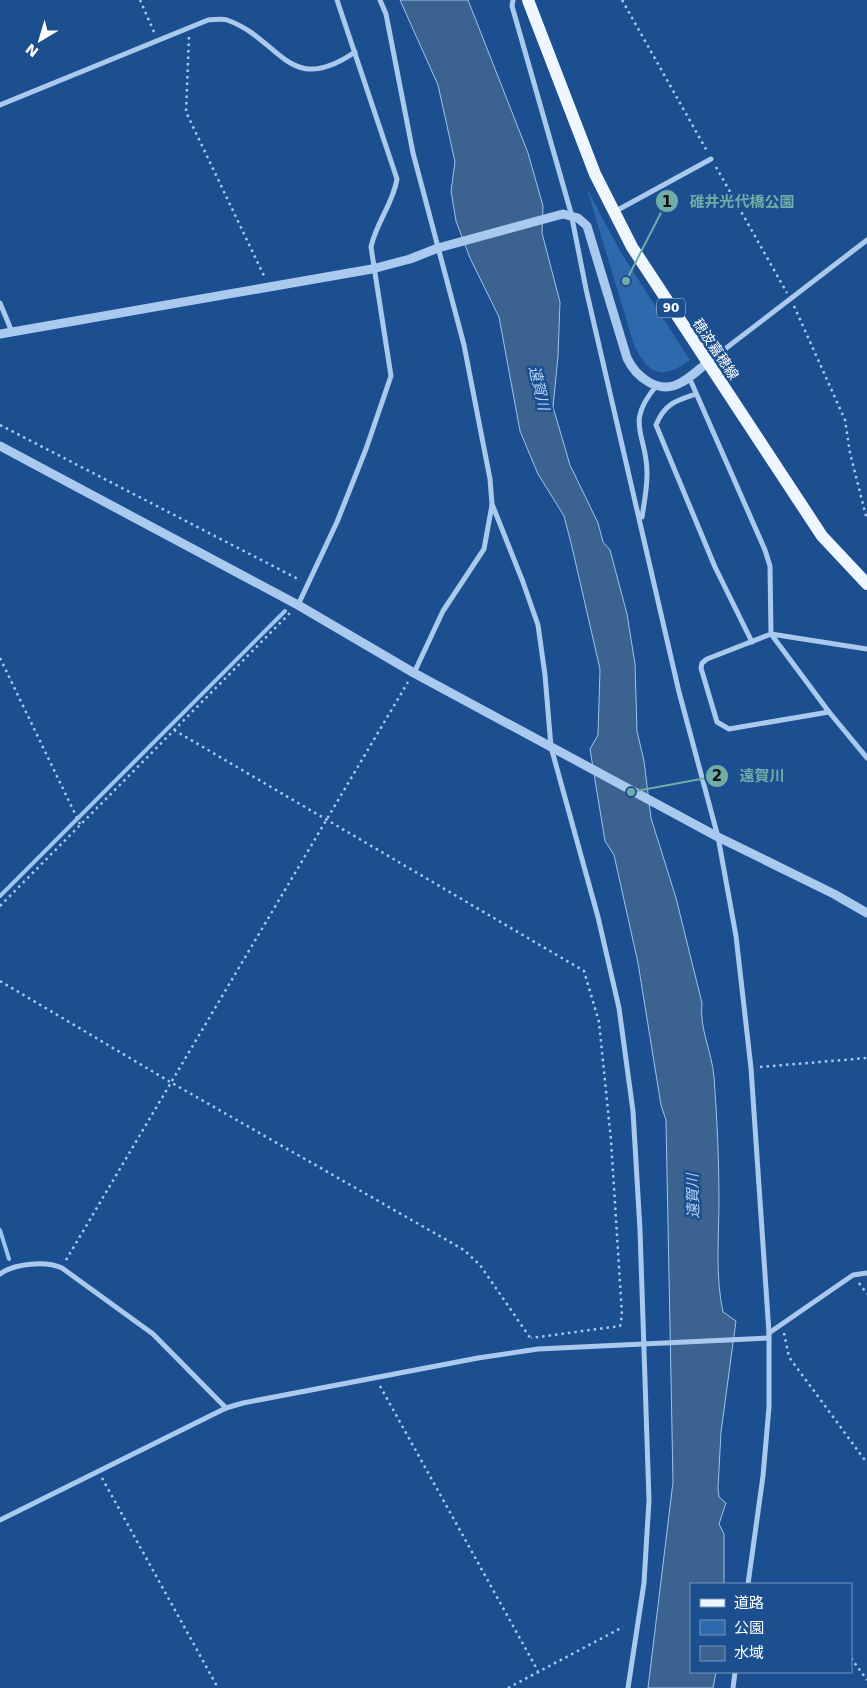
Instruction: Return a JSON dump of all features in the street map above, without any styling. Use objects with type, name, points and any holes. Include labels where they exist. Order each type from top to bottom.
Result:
[{"type":"main road","name":"穂波嘉穂線","points":[[528,0],[595,174],[614,213],[651,278],[822,536],[867,584]]},
{"type":"street","points":[[298,605],[337,522],[366,449],[391,376],[372,269],[371,247],[374,233],[392,199],[397,179],[337,0]]},
{"type":"street","points":[[380,0],[386,14],[413,153],[443,246],[490,479],[492,504],[484,550],[443,612],[414,673]]},
{"type":"street","points":[[513,0],[512,6],[572,215],[586,289],[679,692],[718,837],[736,936],[751,1068],[768,1336],[769,1407],[764,1466],[748,1583]]},
{"type":"street","points":[[0,105],[208,20],[226,20],[253,35],[288,63],[302,68],[323,68],[339,63],[355,52]]},
{"type":"street","points":[[614,213],[711,159]]},
{"type":"street","points":[[0,334],[372,269],[410,259],[443,246],[559,214],[572,215],[587,226],[632,369],[640,378],[657,385],[680,384],[867,240]]},
{"type":"street","points":[[0,303],[12,332]]},
{"type":"street","points":[[689,377],[765,550],[770,566],[771,634],[829,712],[867,758]]},
{"type":"street","points":[[641,523],[648,475],[638,427],[639,413],[644,401],[657,385]]},
{"type":"street","points":[[696,394],[672,402],[660,415],[656,425],[715,567],[752,642]]},
{"type":"street","points":[[0,446],[298,605],[414,673],[705,828],[718,837],[834,894],[867,913]]},
{"type":"street","points":[[492,504],[538,625],[545,675],[551,747],[598,917],[619,1008],[632,1112],[646,1343],[649,1500],[644,1583],[628,1688]]},
{"type":"street","points":[[829,712],[729,729],[717,722],[701,668],[702,662],[771,634],[867,649]]},
{"type":"street","points":[[1,1271],[38,1263],[52,1264],[62,1268],[153,1334],[226,1408]]},
{"type":"street","points":[[0,1520],[99,1473],[226,1408],[478,1358],[538,1349],[768,1336],[853,1275],[867,1273]]},
{"type":"street","points":[[732,1688],[735,1673]]},
{"type":"path","points":[[140,0],[158,41]]},
{"type":"path","points":[[622,0],[790,298],[846,420],[850,453],[867,520]]},
{"type":"path","points":[[189,28],[186,112],[269,286]]},
{"type":"path","points":[[0,425],[290,578],[308,583]]},
{"type":"path","points":[[0,906],[80,823],[298,605]]},
{"type":"path","points":[[0,658],[80,823]]},
{"type":"path","points":[[62,1268],[414,673]]},
{"type":"path","points":[[174,730],[584,971],[599,1022],[611,1140],[622,1314],[620,1326],[531,1338]]},
{"type":"path","points":[[0,980],[172,1083],[464,1250],[480,1265],[538,1349]]},
{"type":"path","points":[[751,1068],[867,1058]]},
{"type":"path","points":[[853,1275],[867,1294]]},
{"type":"path","points":[[783,1324],[789,1357],[867,1463]]},
{"type":"path","points":[[375,1378],[538,1671]]},
{"type":"path","points":[[99,1473],[218,1688]]},
{"type":"path","points":[[508,1688],[623,1627]]},
{"type":"path","points":[[852,1659],[867,1680]]},
{"type":"green space","points":[[587,189],[620,251],[690,360],[672,370],[657,372],[651,369],[634,345]]},
{"type":"water","points":[[400,0],[468,0],[528,153],[543,206],[542,233],[560,302],[558,356],[553,407],[570,465],[598,523],[603,542],[610,550],[627,614],[635,664],[637,731],[644,761],[651,818],[676,898],[702,1003],[702,1022],[713,1068],[716,1107],[719,1184],[719,1284],[723,1312],[736,1321],[721,1432],[718,1488],[719,1497],[726,1503],[719,1524],[724,1534],[724,1583],[690,1583],[690,1673],[716,1673],[713,1688],[648,1688],[673,1482],[666,1120],[661,1105],[638,963],[614,855],[605,841],[590,749],[598,735],[600,669],[564,516],[538,474],[520,431],[499,317],[470,258],[456,221],[451,191],[455,162],[438,85]]},
{"type":"waterway","points":[[0,896],[285,611]]},
{"type":"waterway","points":[[0,1230],[9,1259]]},
{"type":"place","name":"碓井光代橋公園","points":[[626,281]]},
{"type":"place","name":"遠賀川","points":[[631,792]]}]
